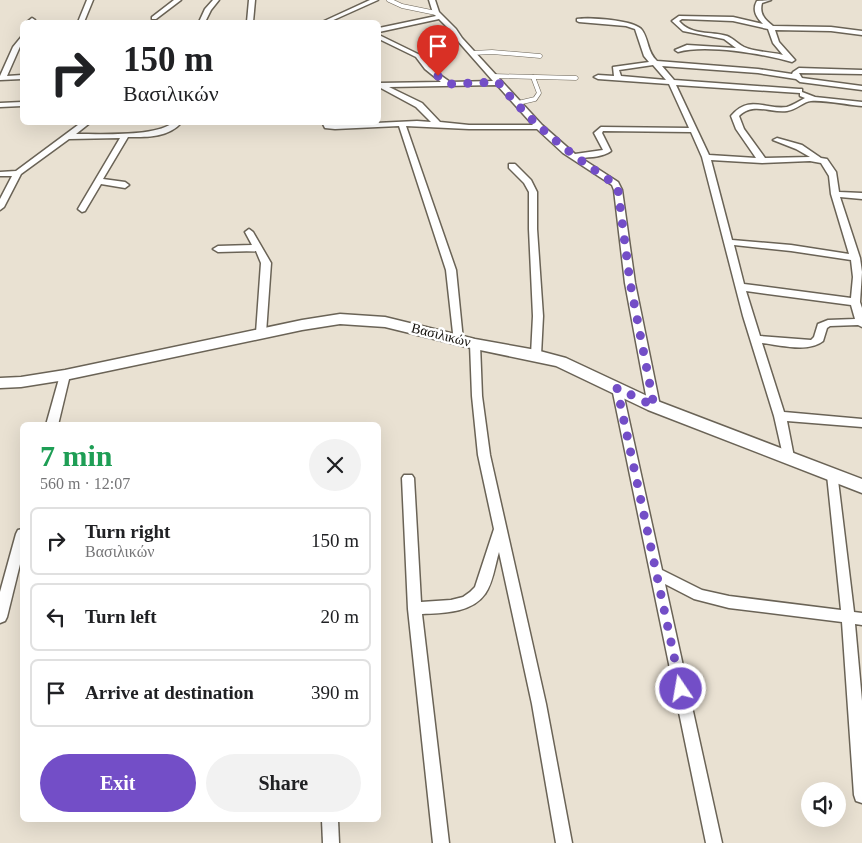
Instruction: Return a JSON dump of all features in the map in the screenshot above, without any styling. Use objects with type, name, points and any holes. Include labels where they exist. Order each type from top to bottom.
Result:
[{"type":"street","points":[[82,20],[90,0]]},
{"type":"street","points":[[154,18],[178,0]]},
{"type":"street","points":[[203,20],[208,9],[216,0]]},
{"type":"street","points":[[250,20],[252,0]]},
{"type":"street","points":[[330,20],[375,0]]},
{"type":"street","points":[[432,0],[438,15],[454,30],[459,39],[539,127],[574,156],[615,184],[618,190],[630,282],[654,406]]},
{"type":"street","points":[[768,0],[760,2],[758,9],[761,19],[771,28],[776,43],[792,60],[791,65],[797,76],[799,91]]},
{"type":"street","points":[[381,29],[438,15]]},
{"type":"street","points":[[743,50],[725,37],[684,30],[675,21],[681,17],[732,20],[771,28],[862,33]]},
{"type":"street","points":[[579,20],[619,22],[633,26],[640,32],[647,56],[672,81],[706,157],[755,339],[780,416],[788,457]]},
{"type":"street","points":[[381,38],[418,56],[427,68],[449,84]]},
{"type":"street","points":[[20,41],[2,77],[20,77]]},
{"type":"street","points":[[678,50],[687,47],[743,50],[774,54],[792,60]]},
{"type":"street","points":[[618,78],[615,68],[654,63],[758,71],[862,88]]},
{"type":"street","points":[[797,76],[811,70],[862,72]]},
{"type":"street","points":[[381,84],[479,83],[494,77]]},
{"type":"street","points":[[479,83],[494,77]]},
{"type":"street","points":[[598,77],[799,91],[809,98],[862,104]]},
{"type":"street","points":[[381,85],[419,105],[438,125]]},
{"type":"street","points":[[762,161],[756,149],[743,136],[735,116],[744,107],[787,109],[802,104],[809,98]]},
{"type":"street","points":[[0,104],[20,104]]},
{"type":"street","points":[[402,124],[451,270],[458,340]]},
{"type":"street","points":[[0,206],[18,173],[84,125]]},
{"type":"street","points":[[66,137],[164,133],[176,125]]},
{"type":"street","points":[[327,125],[335,127],[380,125]]},
{"type":"street","points":[[381,125],[539,127]]},
{"type":"street","points":[[574,156],[607,151],[598,133],[601,129],[694,130]]},
{"type":"street","points":[[82,209],[125,135]]},
{"type":"street","points":[[777,140],[795,144],[818,159]]},
{"type":"street","points":[[706,157],[762,161],[824,160],[828,164],[834,183],[835,194],[855,258],[858,277],[854,302],[861,323],[828,323],[822,326],[819,339],[814,343],[806,344],[755,339]]},
{"type":"street","points":[[512,166],[528,182],[533,192],[533,239],[538,316],[536,355]]},
{"type":"street","points":[[0,174],[18,173]]},
{"type":"street","points":[[99,181],[125,185]]},
{"type":"street","points":[[835,194],[862,196]]},
{"type":"street","points":[[249,232],[252,242],[265,256],[266,263],[261,333]]},
{"type":"street","points":[[730,242],[791,248],[855,258]]},
{"type":"street","points":[[218,249],[258,248]]},
{"type":"street","points":[[741,287],[854,302]]},
{"type":"street","name":"Βασιλικών","points":[[0,383],[65,375],[261,333],[340,319],[365,319],[561,362],[654,406],[862,486]]},
{"type":"street","points":[[475,344],[477,396],[484,455],[539,704],[564,843]]},
{"type":"street","points":[[53,422],[65,375]]},
{"type":"street","points":[[617,388],[714,843]]},
{"type":"street","points":[[780,416],[862,423]]},
{"type":"street","points":[[833,474],[848,616],[862,795]]},
{"type":"street","points":[[408,478],[415,609],[441,843]]},
{"type":"street","points":[[415,609],[456,605],[471,601],[477,596],[481,590],[501,527]]},
{"type":"street","points":[[0,617],[20,542]]},
{"type":"street","points":[[656,573],[698,594],[729,602],[862,619]]},
{"type":"street","points":[[330,822],[331,843]]},
{"type":"lane","points":[[389,0],[402,6],[438,15]]},
{"type":"lane","points":[[472,53],[492,52],[540,56]]},
{"type":"lane","points":[[518,103],[535,99],[539,93],[533,76]]},
{"type":"lane","points":[[494,77],[576,78]]},
{"type":"route","points":[[438,76],[449,84],[498,82],[539,127],[566,151],[615,184],[618,190],[630,282],[654,406],[617,388],[681,689]]}]
